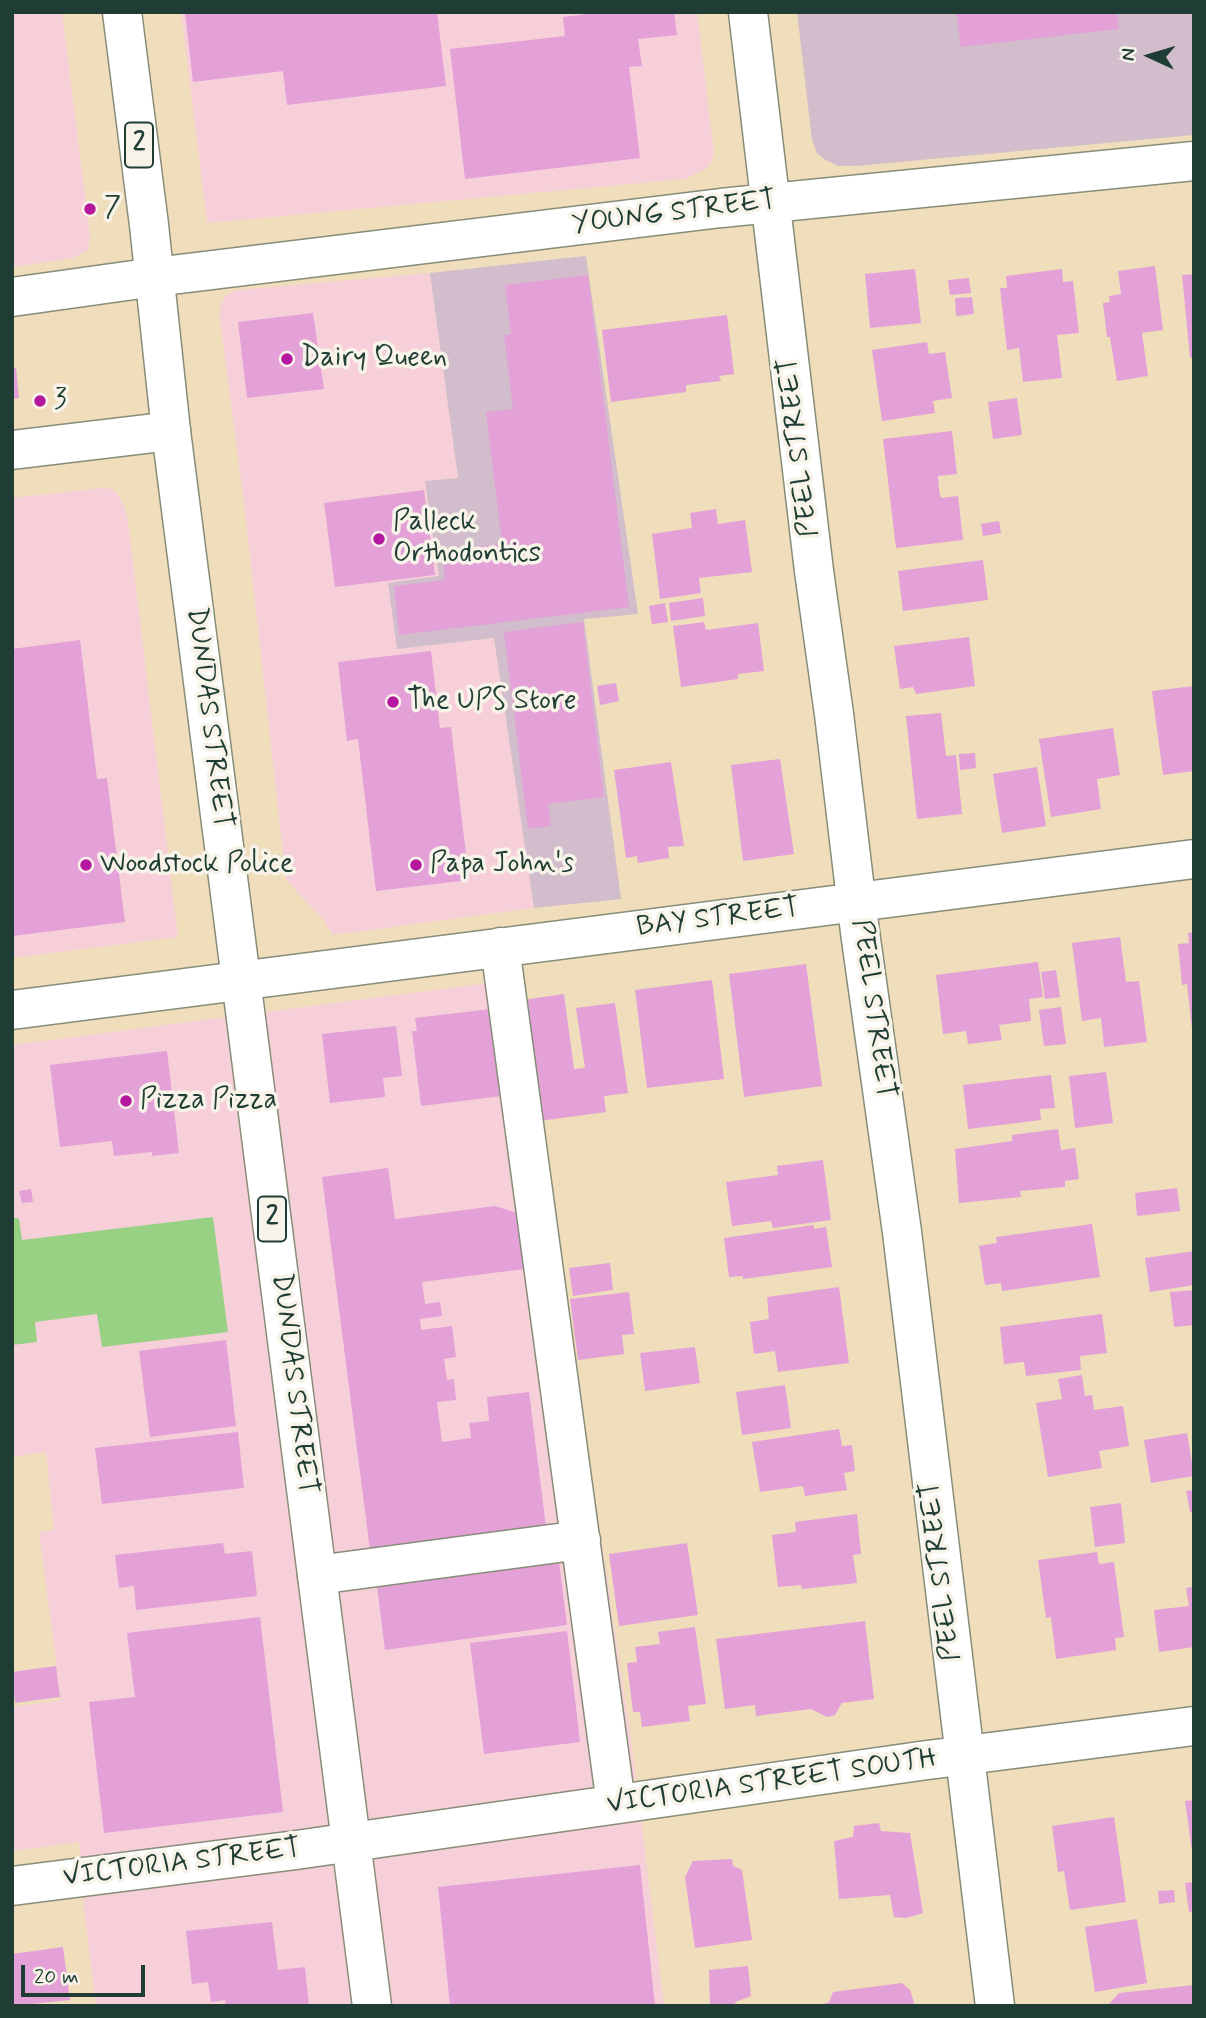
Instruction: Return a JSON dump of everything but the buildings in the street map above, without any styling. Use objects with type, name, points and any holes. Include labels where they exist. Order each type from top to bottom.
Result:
[{"type":"street","name":"DUNDAS STREET","points":[[122,12],[171,431],[372,2006]]},
{"type":"street","name":"PEEL STREET","points":[[748,12],[814,571],[902,1232],[995,2006]]},
{"type":"street","name":"YOUNG STREET","points":[[12,297],[770,202],[1194,161]]},
{"type":"street","points":[[12,450],[171,431]]},
{"type":"street","name":"BAY STREET","points":[[12,1010],[1194,859]]},
{"type":"street","points":[[500,947],[616,1804]]},
{"type":"street","points":[[317,1575],[580,1541]]},
{"type":"street","name":"VICTORIA STREET SOUTH","points":[[351,1842],[1194,1726]]},
{"type":"street","name":"VICTORIA STREET","points":[[12,1886],[351,1842]]},
{"type":"shaded area","points":[[12,12],[62,12],[90,235],[88,250],[73,258],[12,267]]},
{"type":"shaded area","points":[[181,12],[697,12],[714,153],[712,161],[706,169],[685,179],[207,223]]},
{"type":"shaded area","points":[[797,12],[1194,12],[1194,135],[838,166],[817,153],[812,140]]},
{"type":"shaded area","points":[[586,256],[638,614],[584,619],[621,899],[534,908],[494,638],[397,649],[388,583],[439,576],[425,481],[458,478],[430,273]]},
{"type":"shaded area","points":[[430,273],[458,478],[425,481],[439,576],[397,649],[494,638],[534,908],[333,935],[322,918],[286,880],[220,307],[226,295],[237,290]]},
{"type":"shaded area","points":[[112,489],[117,494],[124,505],[128,521],[178,937],[12,958],[12,498]]},
{"type":"shaded area","points":[[519,979],[633,1754],[664,2006],[96,2006],[79,1842],[12,1851],[12,1707],[61,1700],[39,1532],[54,1530],[46,1452],[12,1457],[12,1045]]},
{"type":"green space","points":[[12,1217],[19,1219],[22,1240],[213,1217],[228,1332],[102,1347],[97,1314],[35,1322],[37,1342],[12,1345]]},
{"type":"place","name":"7","points":[[90,209]]},
{"type":"place","name":"Dairy Queen","points":[[287,359]]},
{"type":"place","name":"3","points":[[40,401]]},
{"type":"place","name":"Palleck Orthodontics","points":[[379,539]]},
{"type":"place","name":"The UPS Store","points":[[393,702]]},
{"type":"place","name":"Woodstock Police","points":[[86,865]]},
{"type":"place","name":"Papa John's","points":[[416,865]]},
{"type":"place","name":"Pizza Pizza","points":[[126,1101]]}]
